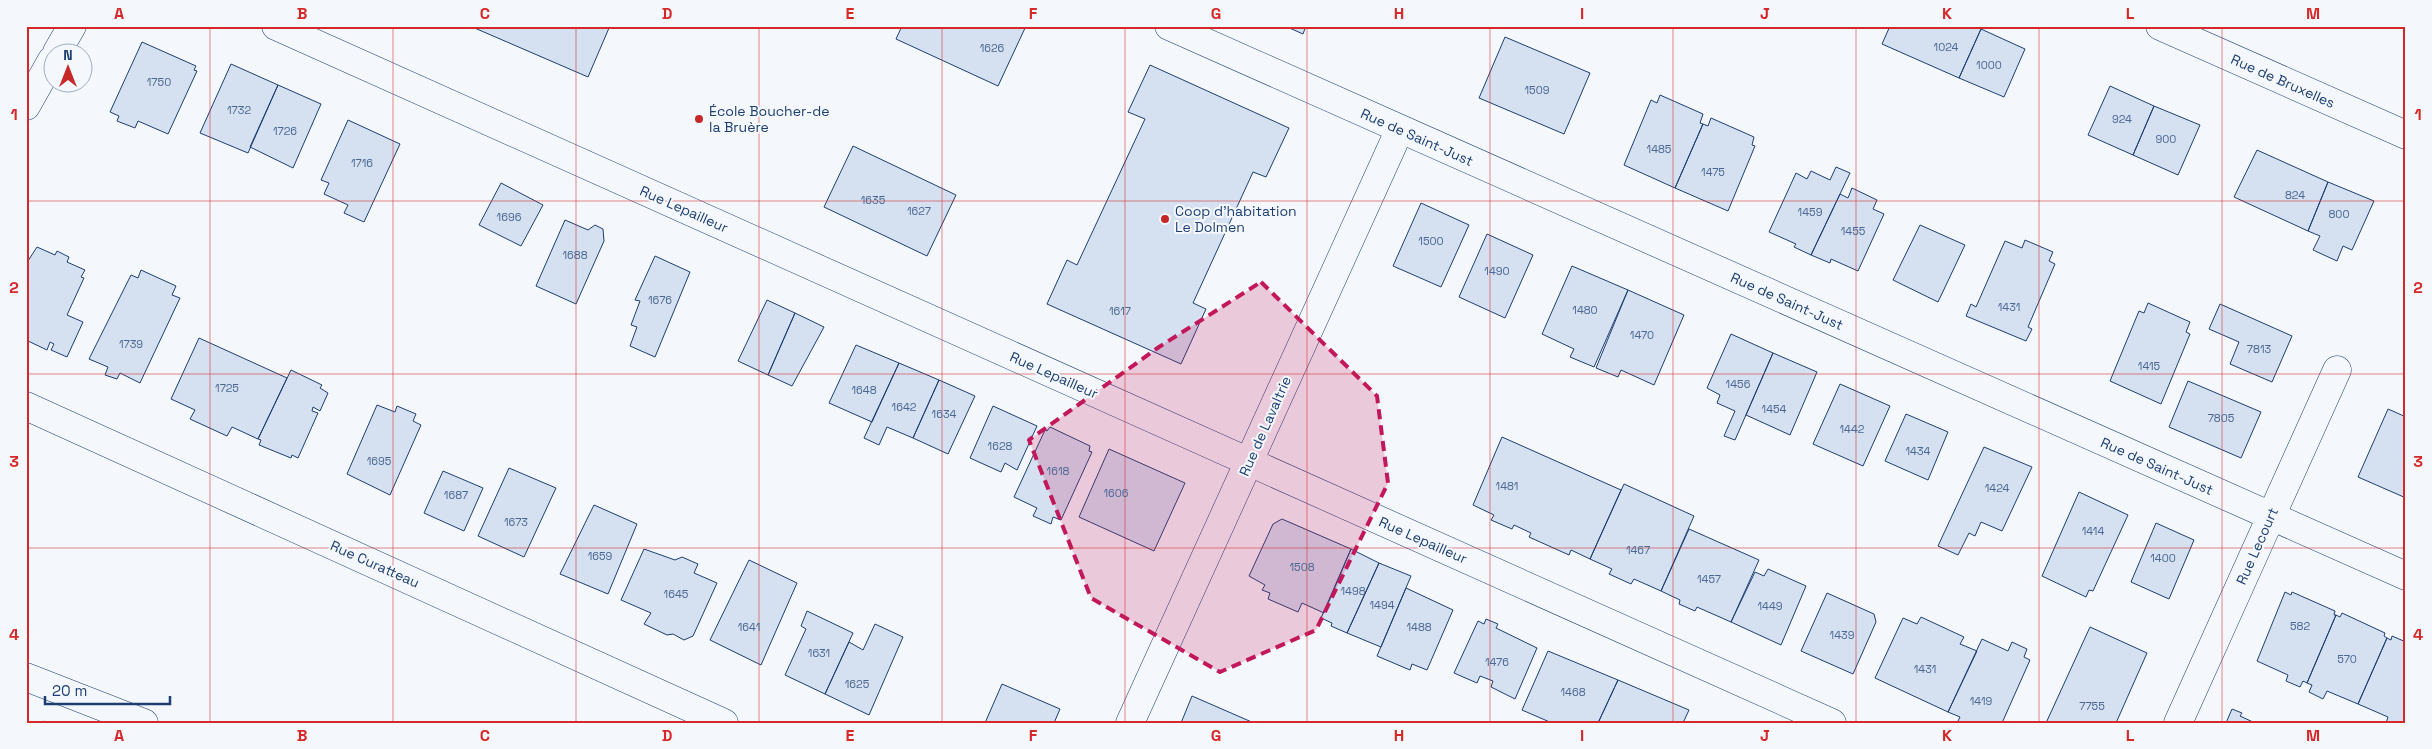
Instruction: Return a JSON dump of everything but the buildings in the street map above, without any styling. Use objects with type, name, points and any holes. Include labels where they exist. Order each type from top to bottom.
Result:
[{"type":"street","points":[[63,42],[72,26]]},
{"type":"street","name":"Rue Lepailleur","points":[[276,26],[1832,723]]},
{"type":"street","name":"Rue de Saint-Just","points":[[1169,26],[2406,576]]},
{"type":"street","name":"Rue de Bruxelles","points":[[2160,26],[2406,135]]},
{"type":"street","points":[[26,106],[42,78]]},
{"type":"street","name":"Rue de Lavaltrie","points":[[1130,723],[1400,129]]},
{"type":"street","name":"Rue Lecourt","points":[[2178,723],[2337,370]]},
{"type":"street","name":"Rue Curatteau","points":[[26,406],[724,723]]},
{"type":"street","points":[[26,677],[144,723]]},
{"type":"highlighted area","points":[[1261,282],[1377,396],[1388,483],[1316,630],[1220,672],[1091,598],[1029,440],[1159,347]]},
{"type":"place","name":"École Boucher-de la Bruère","points":[[699,119]]},
{"type":"place","name":"Coop d'habitation Le Dolmen","points":[[1165,219]]}]
